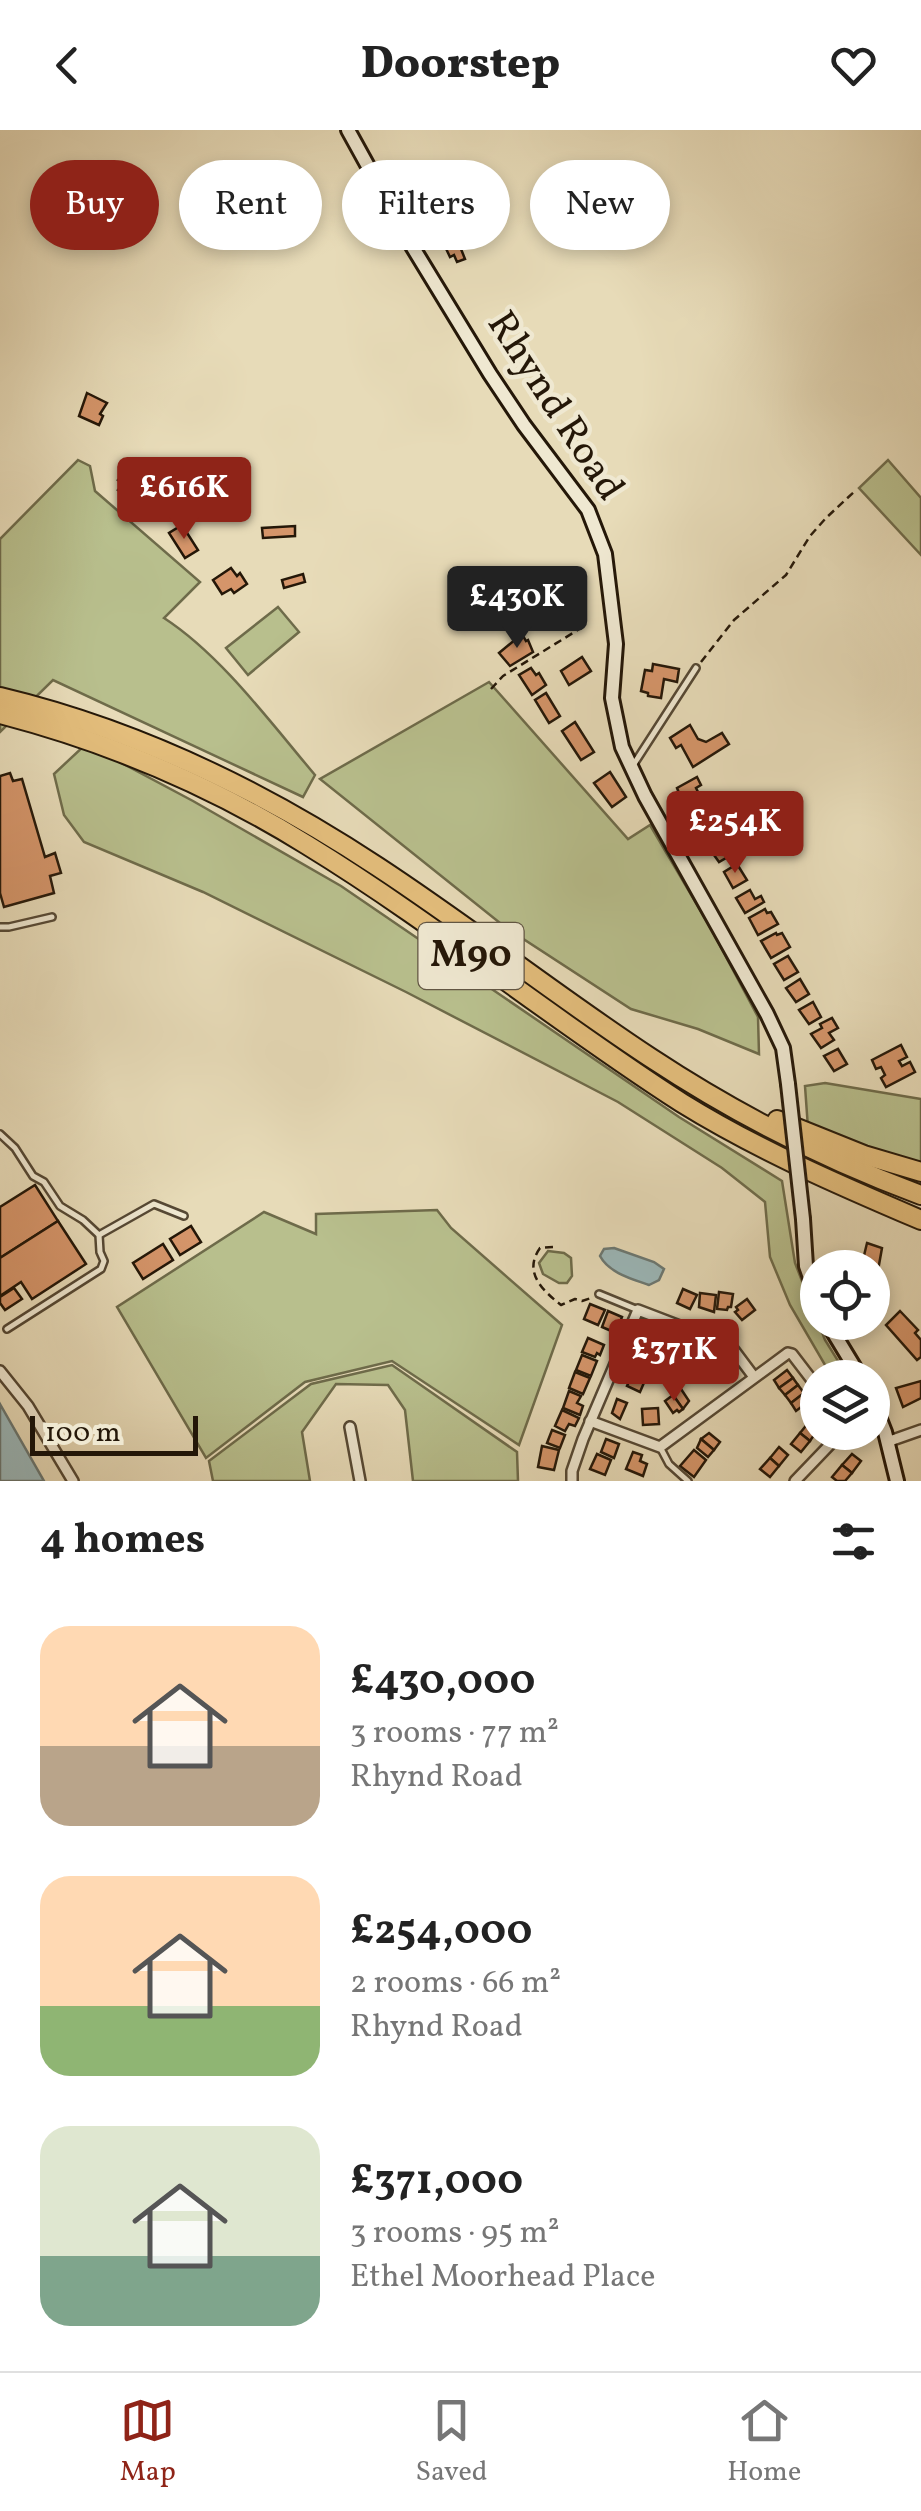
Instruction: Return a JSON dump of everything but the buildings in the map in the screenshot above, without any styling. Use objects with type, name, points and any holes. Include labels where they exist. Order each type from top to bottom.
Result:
[{"type":"highway","name":"M90","points":[[0,697],[122,734],[365,882],[685,1104],[749,1141],[864,1196],[921,1218]]},
{"type":"highway","name":"M90","points":[[0,714],[190,773],[310,825],[377,866],[655,1060],[724,1103],[841,1163],[921,1194]]},
{"type":"highway","name":"M90","points":[[655,1060],[819,1138],[921,1172]]},
{"type":"street","name":"Rhynd Road","points":[[348,130],[412,246],[490,374],[588,510],[605,554],[616,644],[612,698],[615,721],[631,769],[783,1048],[805,1250]]},
{"type":"street","points":[[572,1481],[574,1462],[638,1310],[685,1328],[721,1332],[754,1377]]},
{"type":"street","points":[[590,1421],[660,1448],[788,1353],[800,1366]]},
{"type":"street","points":[[0,1371],[28,1406],[74,1481]]},
{"type":"street","points":[[350,1427],[360,1481]]},
{"type":"street","points":[[890,1435],[921,1430]]},
{"type":"street","points":[[794,1481],[827,1450]]},
{"type":"street","points":[[886,1450],[897,1481]]},
{"type":"lane","points":[[631,769],[696,668]]},
{"type":"lane","points":[[0,927],[52,917]]},
{"type":"lane","points":[[0,1134],[15,1148],[33,1176],[44,1182],[60,1206],[99,1235],[104,1261],[101,1270],[7,1329]]},
{"type":"lane","points":[[99,1235],[154,1204],[184,1216]]},
{"type":"lane","points":[[599,1294],[638,1310]]},
{"type":"lane","points":[[660,1448],[669,1464],[688,1481]]},
{"type":"path","points":[[696,668],[734,620],[786,575],[810,536],[856,490]]},
{"type":"path","points":[[491,690],[503,676],[581,628]]},
{"type":"path","points":[[552,1247],[540,1248],[534,1256],[535,1280],[558,1303],[599,1294]]},
{"type":"green space","points":[[78,460],[90,466],[95,491],[200,582],[164,618],[225,670],[315,775],[303,797],[53,680],[0,732],[0,539]]},
{"type":"green space","points":[[888,460],[921,498],[921,555],[859,488]]},
{"type":"green space","points":[[278,607],[299,632],[248,675],[226,648]]},
{"type":"green space","points":[[489,682],[628,839],[650,825],[758,1017],[759,1054],[698,1029],[631,1009],[505,927],[320,779]]},
{"type":"green space","points":[[86,744],[193,801],[341,886],[679,1117],[782,1181],[800,1276],[800,1322],[770,1257],[765,1202],[722,1168],[618,1102],[406,992],[203,892],[84,842],[64,815],[54,774]]},
{"type":"green space","points":[[825,1083],[921,1099],[921,1164],[808,1128],[805,1086]]},
{"type":"green space","points":[[437,1210],[451,1228],[562,1325],[519,1445],[392,1361],[305,1382],[206,1458],[117,1307],[264,1212],[316,1234],[316,1214]]},
{"type":"green space","points":[[548,1251],[571,1258],[572,1276],[567,1283],[543,1274],[539,1263]]},
{"type":"green space","points":[[810,1340],[825,1340],[837,1360],[822,1360]]},
{"type":"green space","points":[[392,1365],[517,1452],[518,1481],[413,1481],[405,1410],[388,1385],[336,1384],[302,1432],[310,1481],[213,1481],[209,1461],[311,1384]]},
{"type":"water","points":[[614,1248],[664,1269],[659,1280],[649,1285],[609,1267],[600,1256],[604,1249]]},
{"type":"water","points":[[0,1404],[44,1481],[0,1481]]}]
